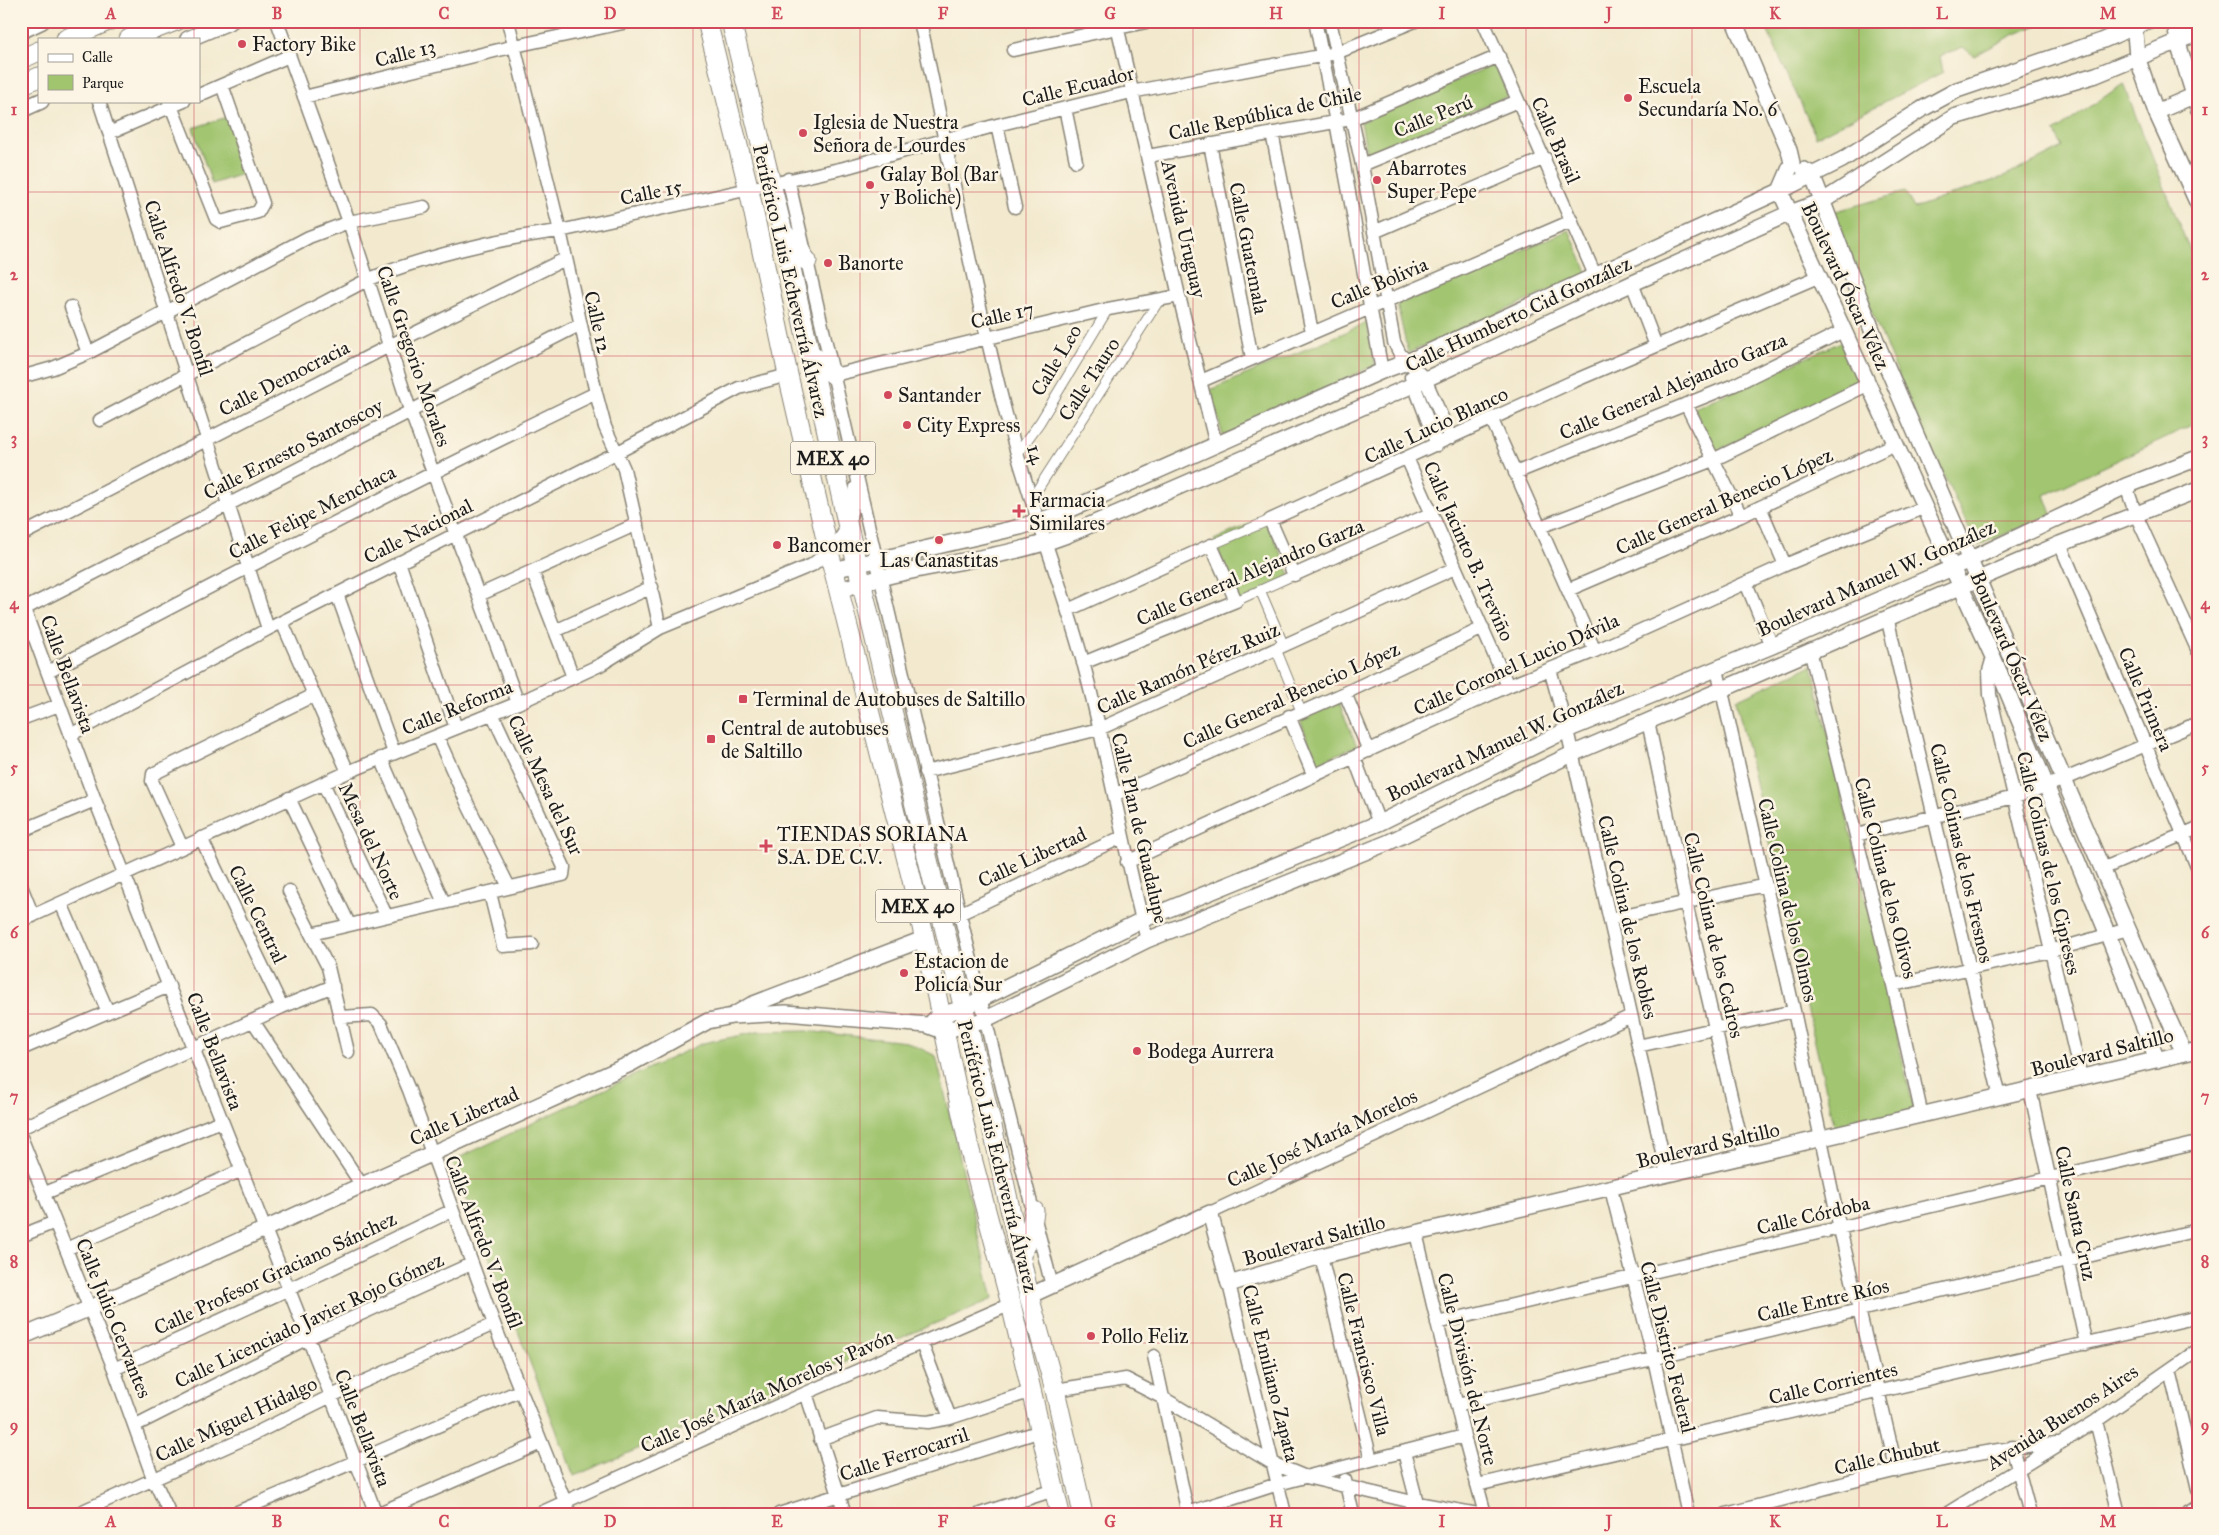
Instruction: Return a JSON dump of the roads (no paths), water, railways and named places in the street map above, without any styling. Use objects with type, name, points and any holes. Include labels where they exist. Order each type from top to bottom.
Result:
[{"type":"main road","points":[[68,38],[108,21]]},
{"type":"main road","points":[[119,38],[143,21]]},
{"type":"main road","points":[[132,38],[176,21]]},
{"type":"main road","name":"Periférico Luis Echeverría Álvarez","points":[[707,21],[749,190],[788,374],[838,590],[926,938],[937,1024],[1011,1304],[1060,1514]]},
{"type":"main road","name":"Periférico Luis Echeverría Álvarez","points":[[730,21],[783,232],[848,527],[974,1013],[1020,1256],[1055,1390],[1083,1514]]},
{"type":"main road","points":[[21,59],[38,51]]},
{"type":"main road","points":[[21,85],[38,77]]},
{"type":"main road","points":[[783,232],[807,261]]},
{"type":"main road","points":[[808,351],[834,375]]},
{"type":"main road","points":[[1020,1256],[1030,1238],[1034,1211]]},
{"type":"main road","points":[[1018,1333],[1031,1350],[1041,1382],[1047,1389],[1055,1390]]},
{"type":"street","points":[[21,31],[42,21]]},
{"type":"street","points":[[190,38],[231,21]]},
{"type":"street","name":"Calle Gregorio Morales","points":[[277,21],[349,222],[410,410],[518,703]]},
{"type":"street","name":"Calle 12","points":[[508,21],[560,231],[579,325],[596,393],[605,427],[624,469],[660,628]]},
{"type":"street","name":"Calle 13","points":[[304,97],[514,46],[632,21]]},
{"type":"street","name":"14","points":[[920,21],[988,338],[1017,454],[1038,522]]},
{"type":"street","points":[[1012,50],[1117,24],[1151,21]]},
{"type":"street","points":[[1315,21],[1336,122],[1382,371]]},
{"type":"street","name":"Calle Jacinto B. Treviño","points":[[1330,21],[1362,165],[1394,342],[1451,438]]},
{"type":"street","name":"Calle Ecuador","points":[[749,190],[788,179],[844,168],[1131,92],[1321,57],[1336,53],[1415,21]]},
{"type":"street","name":"Calle Brasil","points":[[1483,21],[1595,274]]},
{"type":"street","points":[[1734,21],[1790,150],[1792,163]]},
{"type":"street","points":[[2156,112],[2195,102],[2178,43],[2174,21]]},
{"type":"street","points":[[2139,23],[2137,57],[2156,112],[2198,204]]},
{"type":"street","name":"Calle Humberto Cid González","points":[[838,590],[876,561],[1038,522],[1382,371],[1407,362],[1595,274],[1780,191],[1842,160],[1914,114],[1957,90],[2100,41],[2139,23]]},
{"type":"street","name":"Avenida Uruguay","points":[[1117,24],[1131,92],[1201,381],[1209,448]]},
{"type":"street","name":"Calle Humberto Cid González","points":[[834,570],[880,576],[1046,543],[1212,473],[1419,382],[1790,213],[1823,201],[1954,117],[2096,75],[2198,34]]},
{"type":"street","points":[[200,95],[289,56]]},
{"type":"street","name":"Calle República de Chile","points":[[1148,156],[1351,119],[1499,56]]},
{"type":"street","points":[[109,133],[170,104],[216,219],[222,222],[258,212],[263,203],[222,85]]},
{"type":"street","name":"Calle Perú","points":[[1362,165],[1518,101]]},
{"type":"street","points":[[21,110],[39,102]]},
{"type":"street","name":"Calle Alfredo V. Bonfil","points":[[99,102],[268,629]]},
{"type":"street","points":[[1065,108],[1076,160]]},
{"type":"street","points":[[997,126],[1015,206]]},
{"type":"street","points":[[1272,133],[1312,332]]},
{"type":"street","name":"Calle Guatemala","points":[[1210,144],[1252,358]]},
{"type":"street","points":[[1374,232],[1545,158]]},
{"type":"street","name":"Boulevard Óscar Vélez","points":[[2157,1060],[1993,657],[1923,508],[1845,330],[1780,191],[1792,163],[1812,174],[1880,348],[2102,869],[2128,929],[2191,1051]]},
{"type":"street","points":[[788,179],[924,772],[959,914],[974,1013],[1034,1211],[1052,1286]]},
{"type":"street","name":"Calle 15","points":[[100,420],[367,280],[431,258],[521,237],[560,231],[749,190]]},
{"type":"street","points":[[21,377],[53,368],[88,353],[291,245],[330,228],[349,222],[424,207]]},
{"type":"street","name":"Calle Bolivia","points":[[1201,381],[1572,220]]},
{"type":"street","name":"Calle Democracia","points":[[21,535],[388,346],[565,260]]},
{"type":"street","name":"Calle Lucio Blanco","points":[[1068,610],[1656,346],[1820,276]]},
{"type":"street","points":[[1635,291],[1656,346]]},
{"type":"street","name":"Calle 17","points":[[834,375],[1108,309],[1179,296]]},
{"type":"street","name":"Calle Tauro","points":[[1030,501],[1160,299]]},
{"type":"street","points":[[71,307],[88,353]]},
{"type":"street","name":"Calle Leo","points":[[1017,454],[1040,422],[1108,309]]},
{"type":"street","name":"Calle Ernesto Santoscoy","points":[[23,605],[579,325]]},
{"type":"street","name":"Calle General Alejandro Garza","points":[[1515,473],[1734,385],[1845,330]]},
{"type":"street","points":[[1857,357],[1880,348]]},
{"type":"street","name":"Calle Nacional","points":[[70,735],[268,629],[616,453],[739,388],[788,374]]},
{"type":"street","name":"Calle Jacinto B. Treviño","points":[[1419,382],[1437,445]]},
{"type":"street","points":[[1540,527],[1713,460],[1869,384]]},
{"type":"street","name":"Calle Felipe Menchaca","points":[[48,672],[248,566],[434,471],[596,393]]},
{"type":"street","points":[[1686,404],[1741,516]]},
{"type":"street","points":[[1492,420],[1595,651]]},
{"type":"street","name":"Calle General Benecio López","points":[[1568,590],[1741,516],[1895,444]]},
{"type":"street","points":[[1209,448],[1212,473]]},
{"type":"street","name":"Calle Jacinto B. Treviño","points":[[1407,458],[1508,686]]},
{"type":"street","name":"Boulevard Manuel W. González","points":[[974,1013],[1142,920],[1379,823],[1567,730],[1772,646],[1970,560],[2126,486],[2198,458]]},
{"type":"street","name":"Calle Reforma","points":[[21,921],[348,772],[518,703],[600,665],[660,628],[812,565],[829,552],[848,527],[857,480]]},
{"type":"street","points":[[2126,486],[2136,514],[2198,652]]},
{"type":"street","name":"Boulevard Manuel W. González","points":[[732,1016],[786,1013],[937,1024],[974,1013],[1147,940],[1379,846],[1572,754],[1810,650],[2060,544],[2198,490]]},
{"type":"street","points":[[1760,507],[1785,565]]},
{"type":"street","name":"Calle Coronel Lucio Dávila","points":[[1127,862],[1313,774],[1369,751],[1508,686],[1595,651],[1785,565],[1923,508]]},
{"type":"street","name":"Calle General Alejandro Garza","points":[[1083,664],[1260,590],[1432,513]]},
{"type":"street","points":[[1270,520],[1294,575]]},
{"type":"street","name":"Calle Plan de Guadalupe","points":[[1038,522],[1068,610],[1083,664],[1114,795],[1127,862],[1147,940]]},
{"type":"street","points":[[479,595],[637,524]]},
{"type":"street","name":"Calle Primera","points":[[2060,544],[2198,869]]},
{"type":"street","points":[[1211,545],[1236,600]]},
{"type":"street","points":[[398,562],[456,728]]},
{"type":"street","name":"Calle Ramón Pérez Ruiz","points":[[924,772],[1099,729],[1455,568]]},
{"type":"street","points":[[532,571],[573,677]]},
{"type":"street","points":[[1746,583],[1772,646]]},
{"type":"street","points":[[555,631],[652,587]]},
{"type":"street","points":[[1260,590],[1302,711]]},
{"type":"street","points":[[337,594],[394,753]]},
{"type":"street","name":"Calle Bellavista","points":[[23,605],[95,800],[376,1514]]},
{"type":"street","name":"Calle Colinas de los Fresnos","points":[[1888,617],[2000,1097]]},
{"type":"street","points":[[282,622],[348,772]]},
{"type":"street","name":"Calle General Benecio López","points":[[1114,795],[1289,716],[1345,693],[1483,628]]},
{"type":"street","name":"Calle Colina de los Olivos","points":[[1810,650],[1922,1116]]},
{"type":"street","name":"Calle Colinas de los Cipreses","points":[[1993,657],[1989,672],[1990,695],[2081,1077]]},
{"type":"street","name":"Calle Colina de los Robles","points":[[1550,669],[1567,730],[1667,1174]]},
{"type":"street","name":"Calle Colina de los Olmos","points":[[1717,669],[1794,1011],[1840,1228],[1897,1471]]},
{"type":"street","points":[[1345,693],[1369,751]]},
{"type":"street","points":[[182,847],[152,781],[153,774],[314,694]]},
{"type":"street","points":[[21,718],[59,705]]},
{"type":"street","name":"Calle Mesa del Sur","points":[[492,713],[565,873],[554,879],[509,887]]},
{"type":"street","points":[[1289,716],[1313,774]]},
{"type":"street","name":"Calle Colina de los Cedros","points":[[1648,721],[1686,903],[1745,1157]]},
{"type":"street","points":[[1856,835],[1935,818],[2046,787],[2198,723]]},
{"type":"street","points":[[311,934],[509,887],[469,808],[437,736]]},
{"type":"street","points":[[1354,757],[1379,823]]},
{"type":"street","points":[[381,758],[444,903]]},
{"type":"street","name":"Mesa del Norte","points":[[323,783],[386,916]]},
{"type":"street","points":[[289,798],[349,924]]},
{"type":"street","points":[[21,831],[95,800]]},
{"type":"street","points":[[2102,869],[2198,828]]},
{"type":"street","name":"Calle Libertad","points":[[959,914],[1122,837]]},
{"type":"street","name":"Calle Central","points":[[201,838],[282,1007]]},
{"type":"street","points":[[1610,919],[1766,885]]},
{"type":"street","points":[[21,886],[34,916]]},
{"type":"street","name":"Calle Central","points":[[289,891],[323,954],[341,1017],[348,1052]]},
{"type":"street","points":[[490,892],[503,946],[532,944]]},
{"type":"street","points":[[61,903],[108,1012]]},
{"type":"street","points":[[1892,985],[2050,951],[2128,929]]},
{"type":"street","name":"Calle Libertad","points":[[21,1337],[90,1308],[431,1152],[630,1064],[708,1021],[732,1016],[751,1005],[926,938]]},
{"type":"street","points":[[21,1049],[169,986]]},
{"type":"street","points":[[21,1128],[194,1050],[282,1007],[333,986]]},
{"type":"street","points":[[1638,1046],[1794,1011]]},
{"type":"street","name":"Calle Alfredo V. Bonfil","points":[[341,1017],[370,1015],[379,1020],[431,1152],[494,1324],[509,1358],[519,1390],[568,1508]]},
{"type":"street","name":"Calle José María Morelos","points":[[1029,1296],[1632,1016]]},
{"type":"street","points":[[254,1021],[361,1184]]},
{"type":"street","name":"Boulevard Saltillo","points":[[1229,1284],[1321,1256],[1611,1189],[1667,1174],[1822,1140],[2191,1051]]},
{"type":"street","name":"Calle Santa Cruz","points":[[2030,1090],[2086,1344]]},
{"type":"street","points":[[45,1193],[221,1121]]},
{"type":"street","name":"Calle Julio Cervantes","points":[[21,1137],[45,1193],[136,1425],[153,1478],[170,1514]]},
{"type":"street","name":"Calle Córdoba","points":[[1437,1323],[2198,1143]]},
{"type":"street","points":[[66,1249],[242,1170]]},
{"type":"street","name":"Calle Distrito Federal","points":[[1611,1189],[1631,1276],[1654,1360],[1688,1514]]},
{"type":"street","name":"Calle Profesor Graciano Sánchez","points":[[114,1369],[289,1289],[452,1211]]},
{"type":"street","name":"Calle Emiliano Zapata","points":[[1210,1213],[1285,1514]]},
{"type":"street","points":[[21,1236],[55,1222]]},
{"type":"street","name":"Calle Entre Ríos","points":[[1457,1405],[2198,1230]]},
{"type":"street","name":"Calle División del Norte","points":[[1416,1233],[1464,1436],[1485,1514]]},
{"type":"street","name":"Calle Francisco Villa","points":[[1321,1256],[1371,1460]]},
{"type":"street","name":"Calle Licenciado Javier Rojo Gómez","points":[[136,1425],[308,1338],[472,1264]]},
{"type":"street","name":"Calle José María Morelos y Pavón","points":[[538,1514],[568,1508],[806,1393],[1011,1304]]},
{"type":"street","name":"Calle Corrientes","points":[[1477,1486],[2198,1317]]},
{"type":"street","name":"Calle Miguel Hidalgo","points":[[76,1514],[248,1437],[331,1396],[494,1324]]},
{"type":"street","points":[[922,1344],[950,1418]]},
{"type":"street","name":"Avenida Buenos Aires","points":[[1946,1514],[2057,1443],[2096,1421],[2198,1350]]},
{"type":"street","points":[[1154,1356],[1187,1514],[1278,1484],[1464,1436]]},
{"type":"street","points":[[2170,1370],[2198,1490]]},
{"type":"street","points":[[1055,1390],[1122,1379],[1163,1398],[1272,1463],[1306,1477],[1346,1486],[1418,1508],[1478,1514]]},
{"type":"street","points":[[233,1514],[519,1390]]},
{"type":"street","name":"Calle Ferrocarril","points":[[820,1439],[877,1418],[928,1422],[950,1418],[1032,1391]]},
{"type":"street","points":[[806,1393],[845,1514]]},
{"type":"street","points":[[2096,1421],[2119,1514]]},
{"type":"street","name":"Calle Ferrocarril","points":[[779,1514],[1041,1431]]},
{"type":"street","points":[[376,1514],[541,1443]]},
{"type":"street","name":"Calle Chubut","points":[[1726,1514],[1897,1471],[2012,1447],[2057,1443]]},
{"type":"street","points":[[2012,1447],[2030,1514]]},
{"type":"street","points":[[1404,1452],[1418,1508]]},
{"type":"street","points":[[1342,1468],[1353,1514]]},
{"type":"street","points":[[980,1514],[1054,1490]]},
{"type":"street","points":[[2187,1514],[2198,1507]]},
{"type":"place","name":"Factory Bike","points":[[242,44]]},
{"type":"place","name":"Escuela Secundaría No. 6","points":[[1628,98]]},
{"type":"place","name":"Iglesia de Nuestra Señora de Lourdes","points":[[803,133]]},
{"type":"place","name":"Abarrotes Super Pepe","points":[[1377,180]]},
{"type":"place","name":"Galay Bol (Bar y Boliche)","points":[[870,185]]},
{"type":"place","name":"Banorte","points":[[828,263]]},
{"type":"place","name":"Santander","points":[[888,395]]},
{"type":"place","name":"City Express","points":[[907,425]]},
{"type":"place","name":"Farmacia Similares","points":[[1019,511]]},
{"type":"place","name":"Las Canastitas","points":[[939,540]]},
{"type":"place","name":"Bancomer","points":[[777,545]]},
{"type":"place","name":"Terminal de Autobuses de Saltillo","points":[[743,699]]},
{"type":"place","name":"Central de autobuses de Saltillo","points":[[711,739]]},
{"type":"place","name":"TIENDAS SORIANA S.A. DE C.V.","points":[[766,846]]},
{"type":"place","name":"Estacion de Policía Sur","points":[[904,973]]},
{"type":"place","name":"Bodega Aurrera","points":[[1137,1051]]},
{"type":"place","name":"Pollo Feliz","points":[[1091,1336]]}]
